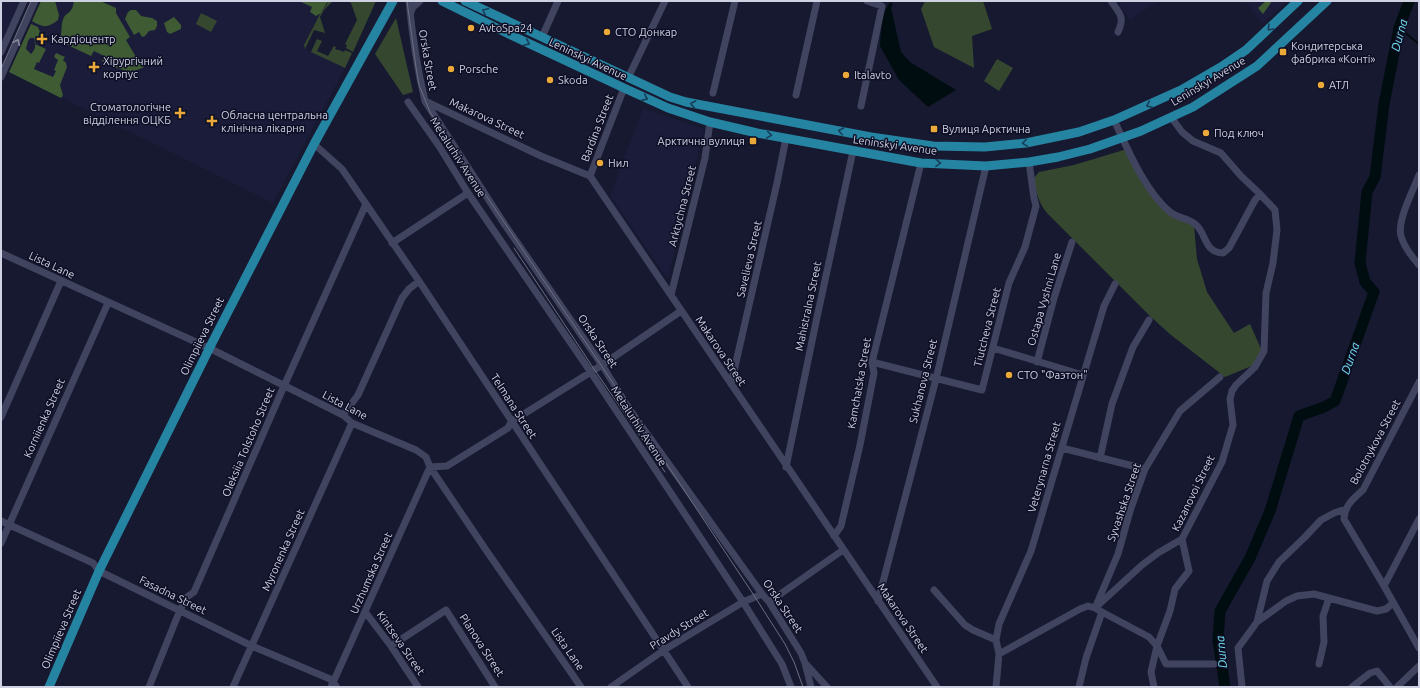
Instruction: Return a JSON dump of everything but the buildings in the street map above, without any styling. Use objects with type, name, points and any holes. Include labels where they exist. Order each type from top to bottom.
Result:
[{"type":"main road","name":"Leninskyi Avenue","points":[[442,1],[512,36],[668,108],[710,122],[757,133],[922,163],[986,166],[1029,162],[1077,152],[1123,138],[1193,107],[1258,66],[1327,1]]},
{"type":"main road","name":"Leninskyi Avenue","points":[[465,1],[628,78],[670,97],[686,102],[871,137],[933,146],[985,147],[1026,143],[1079,132],[1114,120],[1183,89],[1221,67],[1252,46],[1298,1]]},
{"type":"main road","name":"Olimpiieva Street","points":[[49,687],[99,571],[209,348],[314,144],[393,2]]},
{"type":"main road","points":[[863,153],[874,150],[875,142],[871,137]]},
{"type":"main road","points":[[884,156],[878,151],[879,143],[885,139]]},
{"type":"street","points":[[1,52],[24,1]]},
{"type":"street","points":[[1,77],[35,1]]},
{"type":"street","name":"Orska Street","points":[[409,1],[420,83],[425,101],[505,225],[602,365],[634,416],[769,602],[801,653],[811,687]]},
{"type":"street","points":[[410,14],[413,7],[420,1]]},
{"type":"street","points":[[542,37],[558,1]]},
{"type":"street","points":[[628,78],[665,1]]},
{"type":"street","points":[[713,93],[735,1]]},
{"type":"street","points":[[796,94],[816,1]]},
{"type":"street","points":[[861,106],[882,6],[867,1]]},
{"type":"street","points":[[1111,1],[1120,14],[1122,20],[1118,32]]},
{"type":"street","name":"Bardina Street","points":[[590,176],[624,88]]},
{"type":"street","name":"Makarova Street","points":[[425,101],[541,156],[590,176],[786,467],[937,687]]},
{"type":"street","name":"Metalurhiv Avenue","points":[[408,102],[468,193],[590,371],[743,602],[782,664],[791,687]]},
{"type":"street","name":"Kazanovoi Street","points":[[1154,687],[1151,672],[1157,646],[1170,611],[1175,589],[1189,571],[1182,539],[1222,462],[1233,425],[1230,399],[1232,391],[1255,366],[1264,351],[1266,293],[1273,263],[1277,230],[1275,210],[1260,194],[1241,176],[1221,153],[1193,141],[1182,132],[1171,117]]},
{"type":"street","points":[[1114,120],[1151,191],[1171,213],[1196,224],[1210,248],[1216,253],[1223,253],[1228,248],[1255,200],[1260,194]]},
{"type":"street","name":"Arktychna Street","points":[[671,295],[705,158],[710,122]]},
{"type":"street","name":"Savelieva Street","points":[[731,384],[786,138]]},
{"type":"street","name":"Telmana Street","points":[[314,144],[342,169],[688,687]]},
{"type":"street","name":"Mahistralna Street","points":[[786,467],[853,151]]},
{"type":"street","name":"Tiutcheva Street","points":[[872,362],[982,390],[1009,283],[1025,247],[1036,206],[1029,162]]},
{"type":"street","name":"Kamchatska Street","points":[[834,536],[841,526],[860,445],[874,373],[872,362],[911,200],[922,163]]},
{"type":"street","name":"Sukhanova Street","points":[[878,601],[936,379],[986,166]]},
{"type":"street","points":[[1419,175],[1401,222],[1401,235],[1405,246],[1419,265]]},
{"type":"street","points":[[392,243],[468,193]]},
{"type":"street","name":"Oleksiia Tolstoho Street","points":[[149,687],[180,610],[187,597],[194,592],[284,386],[366,204]]},
{"type":"street","name":"Ostapa Vyshni Lane","points":[[1037,362],[1054,298],[1072,242]]},
{"type":"street","name":"Lista Lane","points":[[1,253],[209,348],[343,415],[352,423],[416,450],[426,456],[430,467],[581,687]]},
{"type":"street","points":[[1,417],[61,281]]},
{"type":"street","points":[[343,415],[358,395],[402,298],[418,281]]},
{"type":"street","name":"Veterynarna Street","points":[[996,687],[999,654],[996,640],[999,624],[1031,551],[1104,306],[1115,284]]},
{"type":"street","name":"Korniienka Street","points":[[1,543],[108,303]]},
{"type":"street","points":[[430,467],[447,466],[508,428],[511,422],[590,371],[602,365],[681,311]]},
{"type":"street","points":[[1100,458],[1112,404],[1133,348],[1149,320]]},
{"type":"street","name":"Ostapa Vyshni Lane","points":[[993,348],[1083,375]]},
{"type":"street","name":"Syvashska Street","points":[[1095,608],[1118,554],[1130,511],[1145,469],[1180,411],[1220,377]]},
{"type":"street","name":"Bolotnykova Street","points":[[1346,509],[1363,490],[1419,382]]},
{"type":"street","name":"Myronenka Street","points":[[233,687],[352,423]]},
{"type":"street","points":[[1062,448],[1145,469]]},
{"type":"street","name":"Urzhumska Street","points":[[334,686],[430,467]]},
{"type":"street","points":[[1257,622],[1267,581],[1279,562],[1321,520],[1346,509],[1344,519],[1419,648]]},
{"type":"street","points":[[1384,586],[1419,518]]},
{"type":"street","name":"Fasadna Street","points":[[1,521],[9,523],[93,563],[99,571],[252,646],[330,679],[334,686]]},
{"type":"street","points":[[1095,608],[1142,565],[1158,553],[1182,539]]},
{"type":"street","points":[[769,602],[843,550]]},
{"type":"street","points":[[934,590],[965,625],[996,640]]},
{"type":"street","name":"Pravdy Street","points":[[611,687],[664,650],[743,602],[762,594]]},
{"type":"street","points":[[1243,687],[1238,648],[1257,622],[1286,601],[1297,596],[1314,594],[1377,611],[1386,610],[1393,603]]},
{"type":"street","points":[[1319,664],[1324,642],[1323,616],[1329,598]]},
{"type":"street","points":[[999,654],[1088,606],[1095,608],[1149,637],[1157,646],[1166,664],[1214,664]]},
{"type":"street","name":"Planova Street","points":[[391,646],[446,610],[496,687]]},
{"type":"street","points":[[1079,687],[1086,658],[1102,612]]},
{"type":"street","name":"Kintseva Street","points":[[366,613],[391,646],[418,687]]},
{"type":"street","name":"Orska Street","points":[[805,663],[816,673],[827,687]]},
{"type":"street","points":[[1396,687],[1419,666]]},
{"type":"street","points":[[1352,687],[1370,673],[1377,671],[1390,687]]},
{"type":"shaded area","points":[[1,1],[21,1],[1,47]]},
{"type":"shaded area","name":"Обласна центральна клінічна лікарня","points":[[41,1],[326,1],[304,45],[305,49],[345,68],[273,203],[9,72]]},
{"type":"shaded area","points":[[1117,1],[1157,1],[1157,2],[1130,20]]},
{"type":"shaded area","points":[[1245,1],[1288,1],[1262,24]]},
{"type":"shaded area","points":[[890,2],[893,4],[891,8],[901,52],[910,62],[956,90],[928,107],[899,80],[880,46],[882,16]]},
{"type":"shaded area","points":[[643,108],[704,129],[668,279],[610,196]]},
{"type":"green space","points":[[41,1],[55,1],[59,15],[58,20],[51,25],[42,26],[32,21]]},
{"type":"green space","points":[[74,1],[100,1],[116,8],[116,13],[130,37],[126,40],[144,67],[133,71],[123,70],[102,61],[104,56],[94,51],[91,56],[59,41],[63,20],[72,9]]},
{"type":"green space","points":[[299,1],[328,1],[321,13],[316,16],[310,12],[312,7]]},
{"type":"green space","points":[[328,1],[333,1],[324,10],[320,17],[325,33],[314,30],[305,49],[304,45]]},
{"type":"green space","points":[[347,1],[376,1],[353,52],[346,48],[347,45],[345,44],[357,20],[351,3]]},
{"type":"green space","points":[[925,1],[983,1],[992,29],[972,36],[974,68],[934,47],[921,9]]},
{"type":"green space","points":[[1266,1],[1270,1],[1271,3],[1263,14],[1258,8]]},
{"type":"green space","points":[[131,10],[136,10],[141,16],[152,18],[157,21],[155,30],[149,31],[142,37],[139,32],[134,35],[125,19],[128,12]]},
{"type":"green space","points":[[201,13],[217,21],[211,32],[196,24]]},
{"type":"green space","points":[[174,17],[181,25],[181,29],[170,34],[167,32],[164,23]]},
{"type":"green space","points":[[396,18],[413,92],[403,95],[375,54]]},
{"type":"green space","points":[[31,24],[38,27],[40,32],[35,44],[46,49],[39,63],[37,62],[34,69],[53,77],[58,60],[54,57],[56,53],[65,57],[63,60],[67,67],[60,85],[63,95],[61,98],[9,72]],"holes":[[[30,38],[34,38],[35,49],[31,54],[26,49]]]},
{"type":"green space","points":[[317,39],[322,41],[317,51],[328,56],[334,46],[336,47],[335,49],[344,52],[345,50],[352,53],[345,68],[311,52]]},
{"type":"green space","points":[[997,59],[1013,68],[999,91],[984,81]]},
{"type":"green space","points":[[1127,149],[1149,193],[1194,226],[1197,259],[1207,292],[1234,333],[1250,324],[1262,351],[1254,365],[1225,377],[1171,335],[1151,317],[1047,213],[1041,205],[1034,178],[1039,172],[1074,165]]},
{"type":"waterway","name":"Durna","points":[[1225,687],[1218,640],[1220,611],[1250,558],[1270,511],[1299,416],[1324,407],[1335,401],[1374,292],[1365,282],[1360,263],[1367,192],[1375,177],[1384,104],[1399,28],[1409,1]]},
{"type":"waterway","points":[[1399,28],[1419,44]]},
{"type":"tram line","points":[[1,69],[31,1]]},
{"type":"tram line","points":[[407,1],[419,85],[430,112],[601,365],[755,597],[785,644],[794,662],[803,687]]},
{"type":"tram line","points":[[514,248],[594,369],[665,472]]},
{"type":"place","name":"AvtoSpa24","points":[[471,28]]},
{"type":"place","name":"СТО Донкар","points":[[607,32]]},
{"type":"place","name":"Кардіоцентр","points":[[42,39]]},
{"type":"place","name":"Кондитерська фабрика «Конті»","points":[[1283,52]]},
{"type":"place","name":"Хірургічний корпус","points":[[94,67]]},
{"type":"place","name":"Porsche","points":[[451,69]]},
{"type":"place","name":"Italavto","points":[[846,75]]},
{"type":"place","name":"Skoda","points":[[550,80]]},
{"type":"place","name":"АТЛ","points":[[1321,85]]},
{"type":"place","name":"Стоматологічне відділення ОЦКБ","points":[[180,113]]},
{"type":"place","name":"Обласна центральна клінічна лікарня","points":[[212,121]]},
{"type":"place","name":"Вулиця Арктична","points":[[934,129]]},
{"type":"place","name":"Под ключ","points":[[1206,133]]},
{"type":"place","name":"Арктична вулиця","points":[[753,141]]},
{"type":"place","name":"Нил","points":[[600,163]]},
{"type":"place","name":"СТО \"Фаэтон\"","points":[[1009,375]]}]
